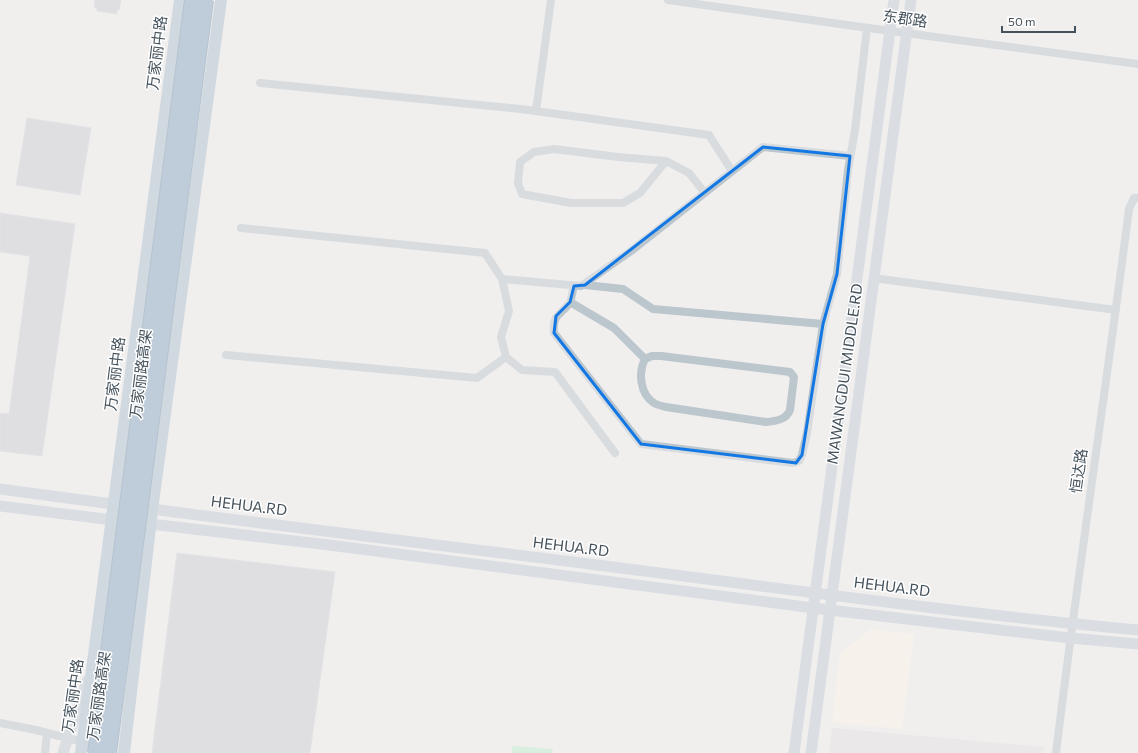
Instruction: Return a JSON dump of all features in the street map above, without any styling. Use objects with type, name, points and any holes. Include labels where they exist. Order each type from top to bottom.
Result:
[{"type":"highway","name":"万家丽路高架","points":[[95,753],[192,0]]},
{"type":"highway","name":"万家丽路高架","points":[[109,753],[206,0]]},
{"type":"main road","name":"万家丽中路","points":[[82,748],[180,0]]},
{"type":"main road","points":[[124,753],[150,525],[221,0]]},
{"type":"main road","name":"MAWANGDUI MIDDLE.RD","points":[[794,753],[894,0]]},
{"type":"main road","name":"MAWANGDUI MIDDLE.RD","points":[[811,753],[911,0]]},
{"type":"main road","name":"HEHUA.RD","points":[[0,489],[152,510],[831,595],[1072,624],[1138,630]]},
{"type":"main road","name":"HEHUA.RD","points":[[0,506],[150,525],[329,545],[829,610],[1070,638],[1138,644]]},
{"type":"main road","points":[[63,753],[94,661]]},
{"type":"street","points":[[536,111],[551,0]]},
{"type":"street","name":"东郡路","points":[[668,0],[906,34],[1138,64]]},
{"type":"street","points":[[574,286],[570,302],[556,316],[553,325],[554,333],[641,444],[793,463],[799,461],[802,456],[823,324],[837,274],[850,156],[855,130],[867,28]]},
{"type":"street","points":[[260,83],[536,111],[709,135],[732,171]]},
{"type":"street","points":[[585,285],[763,147],[850,156]]},
{"type":"street","points":[[666,161],[640,193],[623,203],[571,203],[522,194],[518,183],[520,162],[534,152],[554,149],[666,161],[689,173],[705,192]]},
{"type":"street","name":"恒达路","points":[[1056,753],[1070,638],[1129,209],[1134,198],[1138,198]]},
{"type":"street","points":[[241,228],[485,253],[502,279],[509,311],[501,336],[506,357],[522,370],[555,372],[615,453]]},
{"type":"street","points":[[873,278],[1116,310]]},
{"type":"street","points":[[502,279],[623,289],[653,309],[823,324]]},
{"type":"street","points":[[570,302],[614,328],[645,359]]},
{"type":"street","points":[[226,355],[477,378],[506,357]]},
{"type":"street","points":[[652,356],[661,356],[790,372],[794,377],[789,414],[782,418],[766,422],[666,407],[655,404],[645,394],[643,388],[642,370],[645,359],[652,356]]},
{"type":"street","points":[[0,723],[68,738],[82,748]]},
{"type":"street","points":[[45,753],[47,733]]},
{"type":"highlighted area","points":[[763,147],[850,156],[837,274],[823,324],[802,455],[796,463],[641,444],[554,333],[556,316],[570,302],[574,286],[585,285]]},
{"type":"shaded area","points":[[871,629],[914,634],[902,729],[832,722],[840,653]]},
{"type":"shaded area","points":[[832,728],[1044,747],[1043,753],[829,753]]},
{"type":"green space","points":[[512,746],[553,749],[552,753],[512,753]]},
{"type":"building","points":[[95,0],[121,0],[117,14],[97,11],[97,8],[94,7]]},
{"type":"building","points":[[27,118],[91,128],[80,195],[16,185]]},
{"type":"building","points":[[0,213],[75,224],[42,456],[0,451],[0,413],[9,414],[30,256],[0,252]]},
{"type":"building","points":[[177,553],[335,572],[310,753],[152,753]]}]
